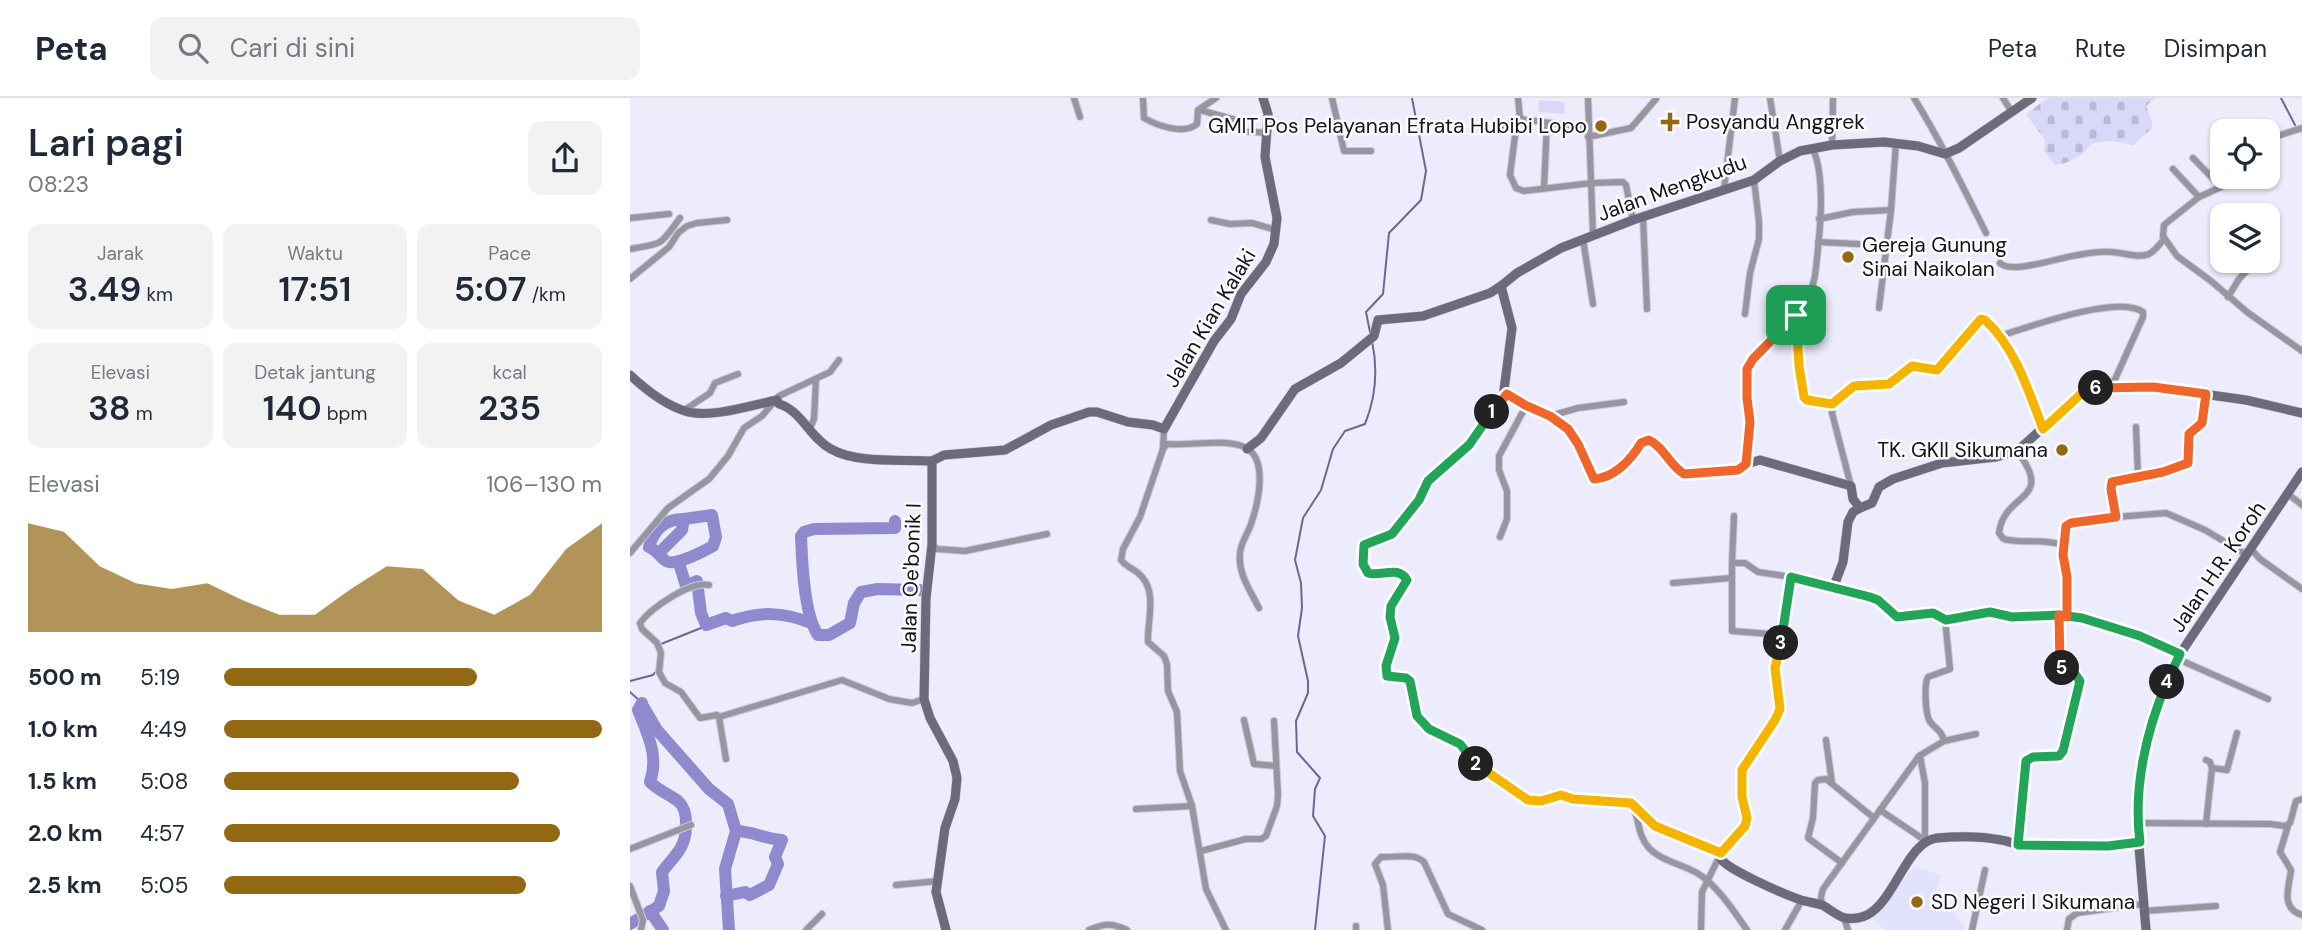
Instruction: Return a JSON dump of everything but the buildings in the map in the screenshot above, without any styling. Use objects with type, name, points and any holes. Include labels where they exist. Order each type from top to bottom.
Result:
[{"type":"street","points":[[1074,98],[1080,117]]},
{"type":"street","points":[[1143,98],[1144,118],[1164,127],[1192,129],[1197,124],[1198,110]]},
{"type":"street","points":[[1198,110],[1216,98]]},
{"type":"street","name":"Jalan Kian Kalaki","points":[[1164,429],[1214,341],[1231,319],[1245,289],[1271,253],[1276,230],[1275,210],[1265,157],[1268,114],[1263,98]]},
{"type":"street","points":[[1332,98],[1344,151],[1371,151]]},
{"type":"street","points":[[1518,98],[1518,120],[1511,162],[1513,185],[1520,190],[1623,182],[1626,185],[1633,220]]},
{"type":"street","points":[[1588,98],[1593,235]]},
{"type":"street","points":[[1724,189],[1735,98]]},
{"type":"street","points":[[1770,98],[1780,161]]},
{"type":"street","points":[[1832,145],[1833,98]]},
{"type":"street","points":[[1914,98],[1942,144],[1986,233]]},
{"type":"street","points":[[2003,98],[2011,111]]},
{"type":"street","points":[[1945,154],[1978,136],[2032,98]]},
{"type":"street","points":[[1588,137],[1631,128],[1656,99]]},
{"type":"street","points":[[1198,110],[1236,120],[1242,131],[1267,133]]},
{"type":"street","points":[[1499,128],[1518,120],[1588,128]]},
{"type":"street","points":[[1544,188],[1548,123]]},
{"type":"street","points":[[2280,135],[2302,128]]},
{"type":"street","name":"Jalan Mengkudu","points":[[1247,449],[1261,438],[1295,389],[1341,363],[1374,337],[1376,323],[1380,319],[1423,316],[1490,293],[1517,272],[1545,256],[1633,220],[1754,180],[1780,161],[1800,152],[1832,145],[1884,142],[1936,150],[1945,154]]},
{"type":"street","points":[[1879,308],[1896,143]]},
{"type":"street","points":[[1746,464],[1750,422],[1747,369],[1753,359],[1796,315],[1812,288],[1822,190],[1813,149]]},
{"type":"street","points":[[2193,158],[2210,174]]},
{"type":"street","points":[[2173,169],[2199,197]]},
{"type":"street","points":[[1745,314],[1759,239],[1754,180]]},
{"type":"street","points":[[2214,189],[2199,197],[2164,225],[2164,239],[2177,256],[2302,351]]},
{"type":"street","points":[[1819,219],[1853,212],[1891,210]]},
{"type":"street","points":[[630,218],[669,214]]},
{"type":"street","points":[[1643,217],[1647,309]]},
{"type":"street","points":[[630,249],[649,246],[666,239],[680,218]]},
{"type":"street","points":[[1213,219],[1253,223],[1276,230]]},
{"type":"street","points":[[630,279],[669,247],[678,233],[687,226],[727,220]]},
{"type":"street","points":[[2000,263],[2005,268],[2015,269],[2094,252],[2122,252],[2143,256],[2155,250],[2164,239]]},
{"type":"street","points":[[1583,240],[1593,303]]},
{"type":"street","points":[[1818,242],[1858,244]]},
{"type":"street","points":[[2228,297],[2245,273]]},
{"type":"street","points":[[1501,286],[1512,328],[1504,390],[1525,405],[1550,416],[1573,436],[1594,479],[1623,466],[1641,443],[1649,440],[1684,474],[1738,470],[1746,464],[1760,460],[1851,486]]},
{"type":"street","points":[[2000,336],[2073,313],[2138,308],[2143,312],[2143,317],[2112,386]]},
{"type":"street","points":[[1796,315],[1799,366],[1805,400],[1832,404],[1854,386],[1889,384],[1912,366],[1937,370],[1980,320],[1985,320],[2000,336],[2026,386],[2043,429]]},
{"type":"street","points":[[630,554],[668,508],[709,479],[728,456],[744,428],[762,416],[779,396],[834,370],[839,360]]},
{"type":"street","points":[[683,411],[710,393],[715,383],[738,374]]},
{"type":"street","points":[[630,375],[645,388],[683,411],[730,410],[777,400]]},
{"type":"street","points":[[809,430],[814,419],[816,379]]},
{"type":"street","points":[[1834,586],[1843,562],[1848,522],[1853,512],[1872,503],[1882,484],[1942,463],[1996,457],[2017,451],[2085,391],[2112,386],[2153,387],[2254,402],[2302,414]]},
{"type":"street","points":[[1507,394],[1469,445],[1428,481],[1419,500],[1392,534],[1364,545],[1363,564],[1368,573],[1375,575],[1394,571],[1402,573],[1407,580],[1391,606],[1390,617],[1395,638],[1386,666],[1387,676],[1410,681],[1417,716],[1423,723],[1429,729],[1460,744],[1479,767],[1500,779],[1523,798],[1541,801],[1561,795],[1573,799],[1628,802],[1655,826],[1721,853]]},
{"type":"street","points":[[2116,517],[2111,485],[2116,481],[2163,472],[2188,463],[2189,434],[2202,423],[2206,394]]},
{"type":"street","points":[[777,400],[779,404],[789,407],[809,430],[832,450],[852,457],[932,461],[944,455],[1005,450],[1051,425],[1089,412],[1164,429],[1163,449],[1140,517],[1123,549],[1121,560],[1127,568],[1139,573],[1147,583],[1150,604],[1148,642],[1164,656],[1167,664],[1168,691],[1175,702],[1178,720],[1180,771],[1192,806],[1206,889],[1226,930]]},
{"type":"street","points":[[1550,416],[1578,408],[1624,402]]},
{"type":"street","points":[[1832,404],[1853,499],[1860,508]]},
{"type":"street","points":[[1500,537],[1507,520],[1507,491],[1499,470],[1499,456],[1525,405]]},
{"type":"street","points":[[2136,427],[2138,477]]},
{"type":"street","points":[[1163,449],[1167,444],[1232,444],[1247,449],[1258,463],[1260,489],[1252,522],[1240,551],[1240,570],[1259,608]]},
{"type":"street","points":[[2017,451],[2029,469],[2031,483],[2023,499],[2005,513],[2000,529],[2001,536],[2009,540],[2035,540],[2063,545]]},
{"type":"street","name":"Jalan Oe'bonik I","points":[[932,461],[932,544],[926,598],[924,699],[930,718],[953,761],[958,788],[945,828],[938,881],[937,901],[946,930]]},
{"type":"street","name":"Jalan H.R. Koroh","points":[[2146,930],[2137,823],[2139,779],[2159,702],[2179,657],[2302,472]]},
{"type":"street","points":[[2288,494],[2302,505]]},
{"type":"street","points":[[2018,845],[2026,761],[2033,757],[2059,756],[2063,751],[2080,681],[2073,671],[2060,667],[2067,577],[2063,545],[2068,524],[2166,513],[2249,552],[2302,589]]},
{"type":"street","points":[[1734,516],[1731,578],[1733,632],[1783,635]]},
{"type":"street","points":[[932,544],[937,549],[965,551],[1047,534]]},
{"type":"street","points":[[1732,563],[1745,564],[1758,572],[1834,586],[1878,600],[1897,617],[1929,613],[1945,619],[1990,612],[2012,617],[2063,616],[2124,630],[2268,698]]},
{"type":"street","points":[[1701,930],[1702,892],[1721,853],[1745,826],[1747,818],[1742,797],[1742,770],[1775,720],[1780,700],[1775,668],[1783,635],[1791,577]]},
{"type":"street","points":[[1673,583],[1731,578]]},
{"type":"street","points":[[709,585],[702,583],[668,599],[640,623],[642,629],[657,643],[661,653],[659,672],[665,683],[681,692],[700,718],[717,715],[719,718],[842,680],[889,699],[912,704],[924,699]]},
{"type":"street","points":[[1944,741],[1941,731],[1928,717],[1925,683],[1928,677],[1950,669],[1945,619]]},
{"type":"street","points":[[719,718],[726,759]]},
{"type":"street","points":[[1244,720],[1254,764],[1276,766]]},
{"type":"street","points":[[1201,851],[1266,836],[1277,806],[1274,721]]},
{"type":"street","points":[[2212,768],[2227,770],[2237,733]]},
{"type":"street","points":[[1822,905],[1823,889],[1919,756],[1944,741],[1976,734]]},
{"type":"street","points":[[1826,740],[1832,783]]},
{"type":"street","points":[[1919,756],[1925,783],[1925,841]]},
{"type":"street","points":[[2206,760],[2212,768],[2206,824]]},
{"type":"street","points":[[1842,863],[1810,841],[1807,836],[1813,818],[1815,783],[1822,778],[1832,783],[1874,818]]},
{"type":"street","points":[[2302,799],[2296,801],[2280,852],[2291,870],[2289,907],[2293,912],[2302,915]]},
{"type":"street","points":[[1136,808],[1192,806]]},
{"type":"street","points":[[1634,807],[1638,830],[1650,849],[1693,870],[1709,882],[1747,930]]},
{"type":"street","points":[[1880,810],[1925,841]]},
{"type":"street","points":[[2137,823],[2288,826]]},
{"type":"street","points":[[630,849],[691,825]]},
{"type":"street","points":[[1843,918],[1859,917],[1876,908],[1915,852],[1925,841],[1936,838],[1995,839],[2018,845],[2108,846],[2140,842]]},
{"type":"street","points":[[1721,853],[1721,859],[1726,866],[1802,900],[1822,905],[1843,918],[1849,930]]},
{"type":"street","points":[[1388,930],[1383,885],[1375,864],[1381,857],[1412,856],[1424,862],[1448,914],[1482,930]]},
{"type":"street","points":[[1972,930],[1985,870]]},
{"type":"street","points":[[896,885],[938,881]]},
{"type":"street","points":[[630,886],[643,920],[640,930]]},
{"type":"street","points":[[1785,930],[1802,900]]},
{"type":"street","points":[[2067,930],[2069,919],[2077,913],[2144,907],[2216,906]]},
{"type":"street","points":[[806,930],[822,914]]},
{"type":"street","points":[[1089,930],[1104,923],[1127,930]]},
{"type":"shaded area","name":"SD Negeri I Sikumana","points":[[1914,866],[1941,875],[1935,894],[1954,908],[1957,917],[1966,927],[1965,930],[1884,930],[1872,919]]},
{"type":"green space","points":[[2048,98],[2155,98],[2146,106],[2152,128],[2133,145],[2112,141],[2093,143],[2076,158],[2055,165],[2044,151],[2045,140],[2026,114]]},
{"type":"green space","points":[[1539,100],[1565,102],[1564,114],[1538,112]]},
{"type":"waterway","points":[[1370,332],[1366,312],[1383,294],[1389,233],[1421,200],[1426,171],[1412,98]]},
{"type":"waterway","points":[[2281,98],[2295,125]]},
{"type":"waterway","points":[[1315,930],[1325,836],[1313,816],[1315,789],[1320,778],[1297,752],[1296,721],[1308,693],[1308,681],[1298,636],[1302,608],[1301,583],[1295,560],[1303,518],[1321,490],[1333,449],[1345,431],[1365,424],[1369,414],[1375,383],[1372,341]]},
{"type":"waterway","points":[[660,552],[682,530],[684,519],[712,515],[716,537],[713,546],[675,562],[666,561],[649,547],[661,526],[684,519]]},
{"type":"waterway","points":[[895,521],[895,528],[814,529],[804,532],[801,536],[803,573],[813,626],[818,635],[829,635],[850,623],[854,603],[861,592],[878,589],[920,590]]},
{"type":"waterway","points":[[679,563],[686,586],[697,581],[701,613],[706,625],[726,618],[732,621],[772,614],[811,623]]},
{"type":"waterway","points":[[661,644],[711,624]]},
{"type":"waterway","points":[[630,681],[653,675],[657,670]]},
{"type":"waterway","points":[[630,692],[642,703]]},
{"type":"waterway","points":[[630,924],[659,906],[664,891],[662,872],[680,849],[686,825],[682,805],[650,782],[653,754],[638,710],[642,703]]},
{"type":"waterway","points":[[643,706],[657,730],[709,789],[728,804],[736,831],[725,869],[729,930]]},
{"type":"waterway","points":[[726,896],[745,892],[750,895],[769,885],[778,864],[775,857],[782,840],[736,831]]},
{"type":"waterway","points":[[650,911],[663,930]]},
{"type":"place","name":"Posyandu Anggrek","points":[[1670,122]]},
{"type":"place","name":"GMIT Pos Pelayanan Efrata Hubibi Lopo","points":[[1601,126]]},
{"type":"place","name":"Gereja Gunung Sinai Naikolan","points":[[1848,257]]},
{"type":"place","name":"TK. GKII Sikumana","points":[[2062,450]]},
{"type":"place","name":"SD Negeri I Sikumana","points":[[1917,902]]},
{"type":"route","points":[[1796,315],[1750,362],[1747,369],[1750,428],[1746,464],[1738,470],[1688,475],[1681,473],[1660,448],[1649,440],[1641,443],[1623,466],[1594,479],[1568,429],[1550,416],[1507,394],[1469,445],[1428,481],[1419,500],[1392,534],[1364,545],[1363,564],[1368,573],[1375,575],[1394,571],[1402,573],[1407,580],[1392,601],[1390,617],[1395,638],[1386,666],[1387,676],[1410,681],[1414,707],[1423,723],[1429,729],[1460,744],[1479,767],[1500,779],[1523,798],[1541,801],[1561,795],[1573,799],[1628,802],[1655,826],[1721,853],[1745,826],[1747,818],[1742,797],[1742,770],[1780,709],[1775,668],[1783,635],[1791,577],[1834,586],[1878,600],[1897,617],[1933,613],[1946,620],[1996,612],[2012,617],[2059,615],[2067,617],[2082,618],[2124,630],[2180,654],[2159,702],[2139,779],[2137,823],[2140,842],[2108,846],[2018,845],[2026,761],[2030,757],[2059,756],[2063,751],[2080,681],[2073,671],[2060,667],[2059,615],[2067,617],[2067,568],[2063,555],[2065,528],[2071,523],[2116,517],[2112,482],[2163,472],[2188,463],[2188,437],[2203,421],[2206,394],[2153,387],[2112,386],[2090,389],[2043,429],[2026,386],[2000,336],[1981,319],[1937,370],[1912,366],[1889,384],[1854,386],[1832,404],[1805,400],[1799,366],[1796,315]]}]
